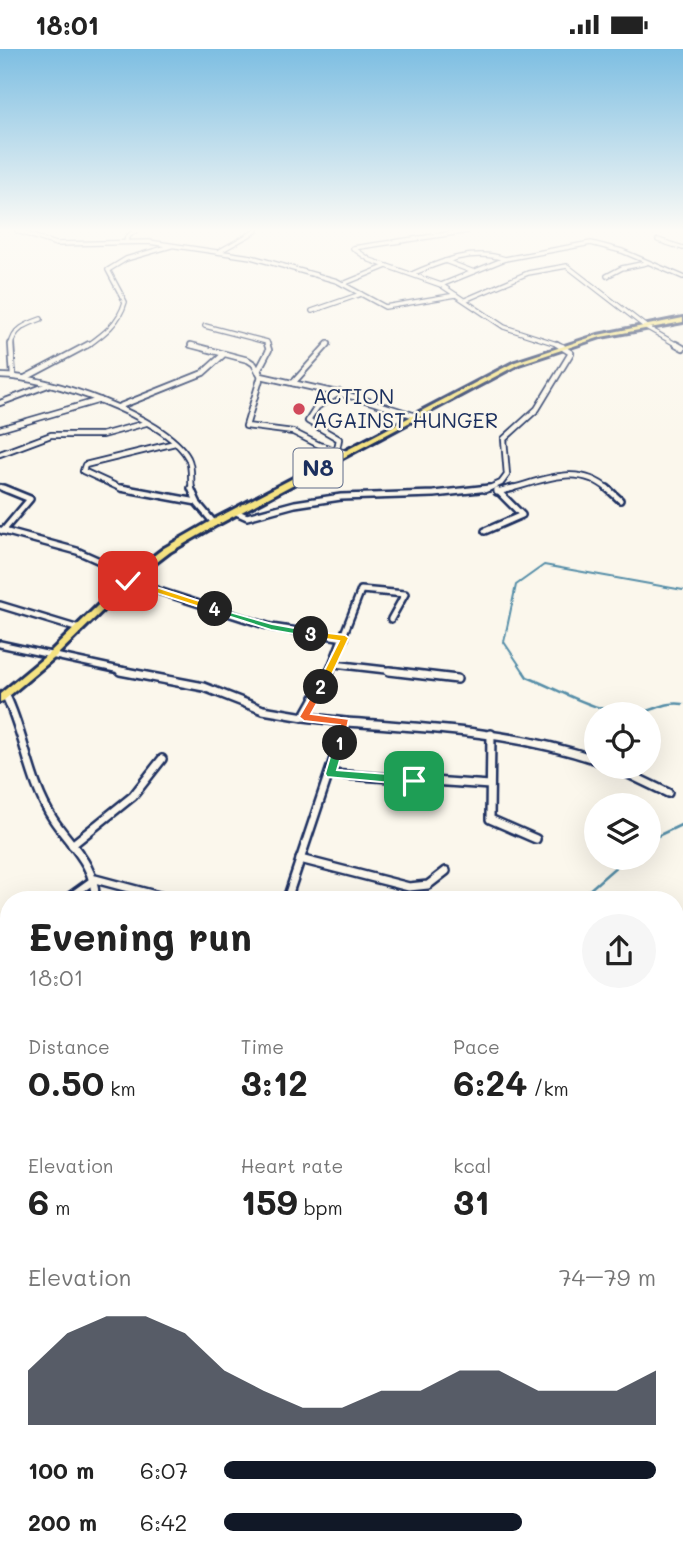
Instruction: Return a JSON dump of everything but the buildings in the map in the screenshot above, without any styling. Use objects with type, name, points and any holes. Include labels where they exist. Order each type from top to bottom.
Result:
[{"type":"highway","name":"N8","points":[[3,698],[50,657],[130,578],[167,550],[214,523],[517,363],[564,346],[683,320]]},
{"type":"street","points":[[26,378],[74,355],[120,319],[125,302]]},
{"type":"street","points":[[313,311],[339,302]]},
{"type":"street","points":[[377,302],[388,307],[419,302]]},
{"type":"street","points":[[467,302],[504,327],[564,346],[570,353],[537,409],[505,439],[507,475],[496,489]]},
{"type":"street","points":[[614,302],[646,327],[683,348]]},
{"type":"street","points":[[13,376],[9,342],[18,329],[41,319]]},
{"type":"street","points":[[205,326],[267,342],[269,350],[259,374],[246,426],[293,432],[319,445],[346,453]]},
{"type":"street","points":[[0,343],[9,342]]},
{"type":"street","points":[[293,383],[328,344]]},
{"type":"street","points":[[191,345],[248,360],[259,374],[340,391],[416,416]]},
{"type":"street","points":[[118,407],[203,373],[223,355]]},
{"type":"street","points":[[0,376],[26,378],[101,399],[146,423],[174,443],[192,466],[190,485],[197,502],[214,523]]},
{"type":"street","points":[[0,403],[48,385]]},
{"type":"street","points":[[337,449],[339,439],[308,421],[317,407],[340,391]]},
{"type":"street","points":[[0,429],[101,399]]},
{"type":"street","points":[[0,454],[51,435],[102,435],[146,423]]},
{"type":"street","points":[[174,443],[91,463],[85,465],[83,471],[120,488],[197,502]]},
{"type":"street","points":[[236,512],[247,517],[295,504],[341,497],[496,489],[576,473],[594,478],[620,500]]},
{"type":"street","points":[[0,487],[30,499],[1,530],[77,551],[130,578],[271,627],[345,638]]},
{"type":"street","points":[[485,531],[522,515],[496,489]]},
{"type":"street","points":[[304,717],[334,664],[360,591],[363,589],[405,594],[391,619]]},
{"type":"street","points":[[0,605],[79,629]]},
{"type":"street","points":[[0,644],[50,657],[204,687],[263,710],[346,722],[491,734],[543,744],[584,756]]},
{"type":"street","points":[[334,664],[457,679]]},
{"type":"street","points":[[3,698],[20,722],[47,808],[95,879],[95,891]]},
{"type":"street","points":[[290,891],[331,774],[346,722]]},
{"type":"street","points":[[491,734],[490,819],[536,839]]},
{"type":"street","points":[[72,845],[105,821],[146,784],[162,759]]},
{"type":"street","points":[[331,774],[490,785]]},
{"type":"street","points":[[639,779],[668,793]]},
{"type":"street","points":[[300,859],[410,887],[428,885],[446,871]]},
{"type":"street","points":[[78,891],[95,879]]},
{"type":"street","points":[[95,879],[140,891]]},
{"type":"waterway","points":[[524,672],[504,642],[516,585],[544,565],[683,590]]},
{"type":"waterway","points":[[523,671],[527,677],[580,701],[622,713],[683,704]]},
{"type":"waterway","points":[[661,834],[683,824]]},
{"type":"waterway","points":[[588,891],[612,870]]},
{"type":"place","name":"ACTION AGAINST HUNGER","points":[[299,409]]},
{"type":"route","points":[[128,581],[271,627],[345,638],[334,664],[304,717],[346,722],[331,774],[414,781]]}]
